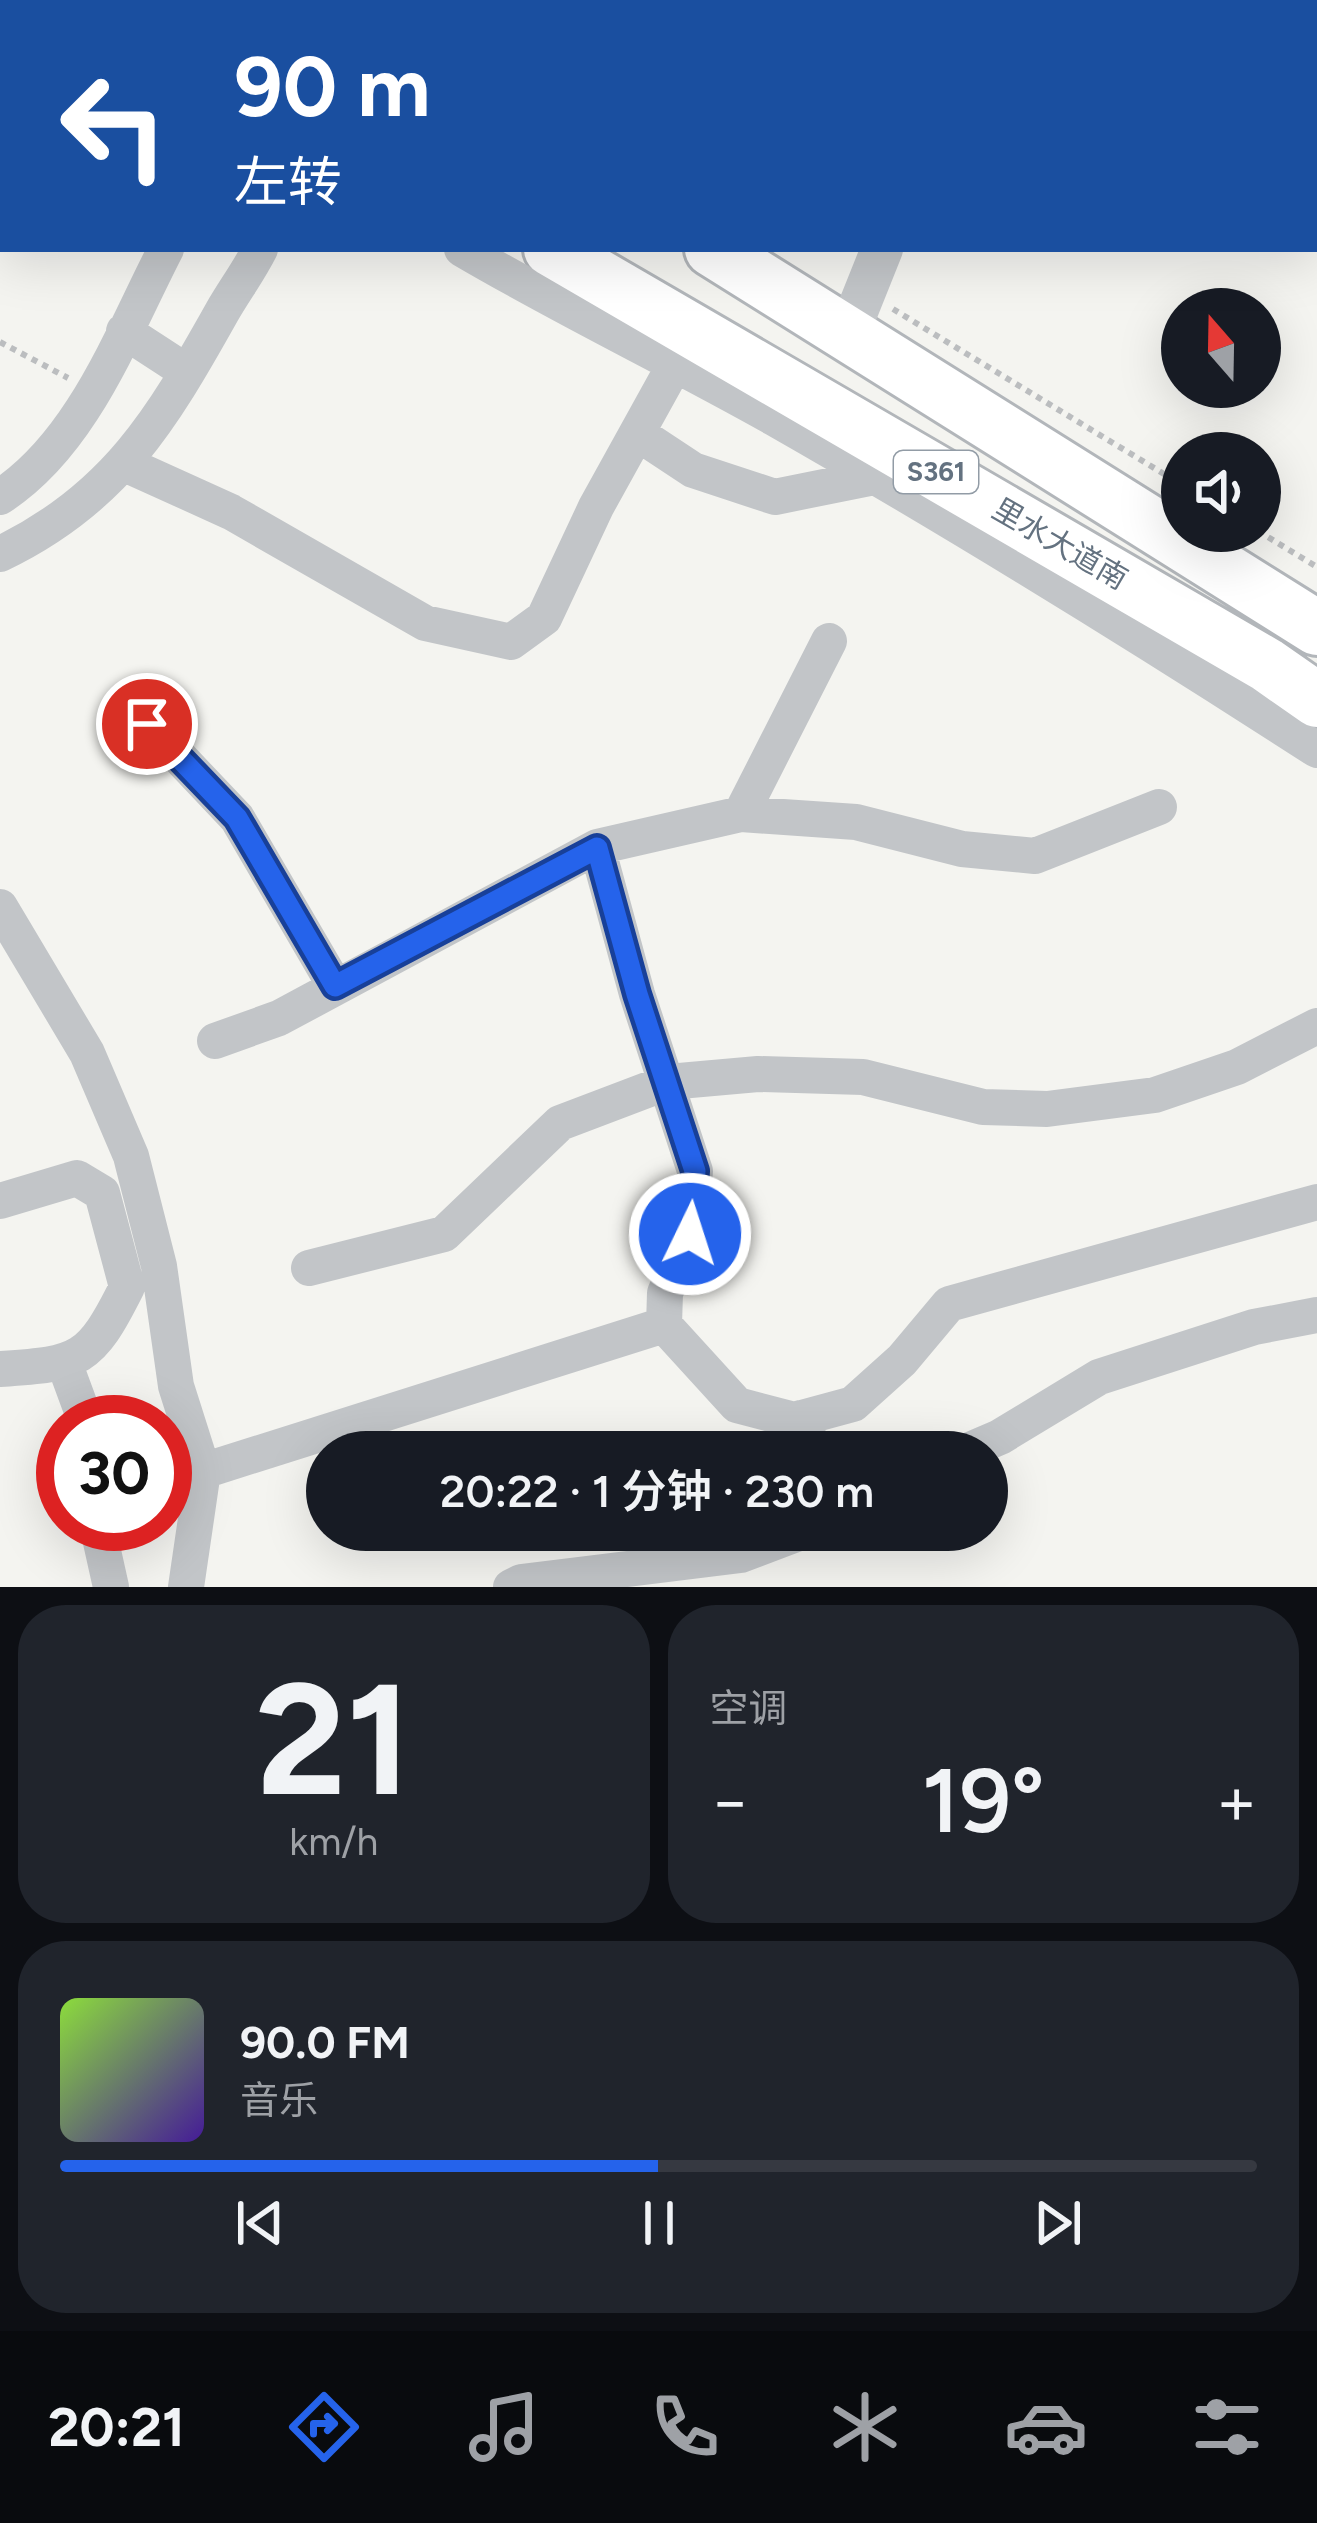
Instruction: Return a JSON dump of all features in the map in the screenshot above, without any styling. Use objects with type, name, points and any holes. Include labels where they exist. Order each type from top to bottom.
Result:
[{"type":"main road","name":"里水大道南","points":[[556,252],[1268,664],[1317,700]]},
{"type":"main road","name":"S361","points":[[719,252],[857,313],[1317,628]]},
{"type":"street","points":[[0,497],[26,480],[59,442],[92,390],[164,252]]},
{"type":"street","points":[[0,554],[65,515],[124,464],[187,372],[258,252]]},
{"type":"street","points":[[467,252],[554,304],[771,416],[1102,611],[1317,750]]},
{"type":"street","points":[[857,313],[881,252]]},
{"type":"street","points":[[124,331],[187,372]]},
{"type":"street","points":[[124,464],[231,512],[425,623],[512,642],[544,618],[596,507],[674,366]]},
{"type":"street","points":[[637,433],[693,470],[775,496],[874,477]]},
{"type":"street","points":[[741,814],[829,641]]},
{"type":"street","points":[[147,724],[237,818],[335,986]]},
{"type":"street","points":[[215,1041],[279,1018],[597,848],[741,814],[856,822],[962,849],[1035,856],[1159,807]]},
{"type":"street","points":[[597,848],[637,994],[695,1171],[690,1234],[665,1293],[664,1325],[737,1405],[794,1420],[804,1431]]},
{"type":"street","points":[[0,907],[87,1053],[131,1156],[159,1266],[176,1386],[203,1472],[186,1587]]},
{"type":"street","points":[[309,1268],[444,1234],[560,1123],[668,1082],[758,1074],[863,1077],[982,1107],[1047,1109],[1155,1095],[1238,1067],[1317,1026]]},
{"type":"street","points":[[0,1201],[76,1178],[102,1193],[128,1287],[105,1332],[65,1365],[0,1369]]},
{"type":"street","points":[[814,1431],[902,1360],[949,1304],[1317,1202]]},
{"type":"street","points":[[1008,1431],[1099,1377],[1254,1327],[1317,1315]]},
{"type":"street","points":[[203,1472],[664,1325]]},
{"type":"street","points":[[65,1365],[76,1395]]},
{"type":"street","points":[[192,1463],[203,1472]]},
{"type":"street","points":[[103,1551],[111,1587]]},
{"type":"street","points":[[512,1587],[521,1582],[752,1551]]},
{"type":"path","points":[[857,313],[1161,474]]},
{"type":"path","points":[[0,342],[92,390]]},
{"type":"path","points":[[1281,545],[1317,567]]},
{"type":"route","points":[[147,724],[237,818],[335,986],[597,848],[637,994],[695,1171],[690,1234]]}]
